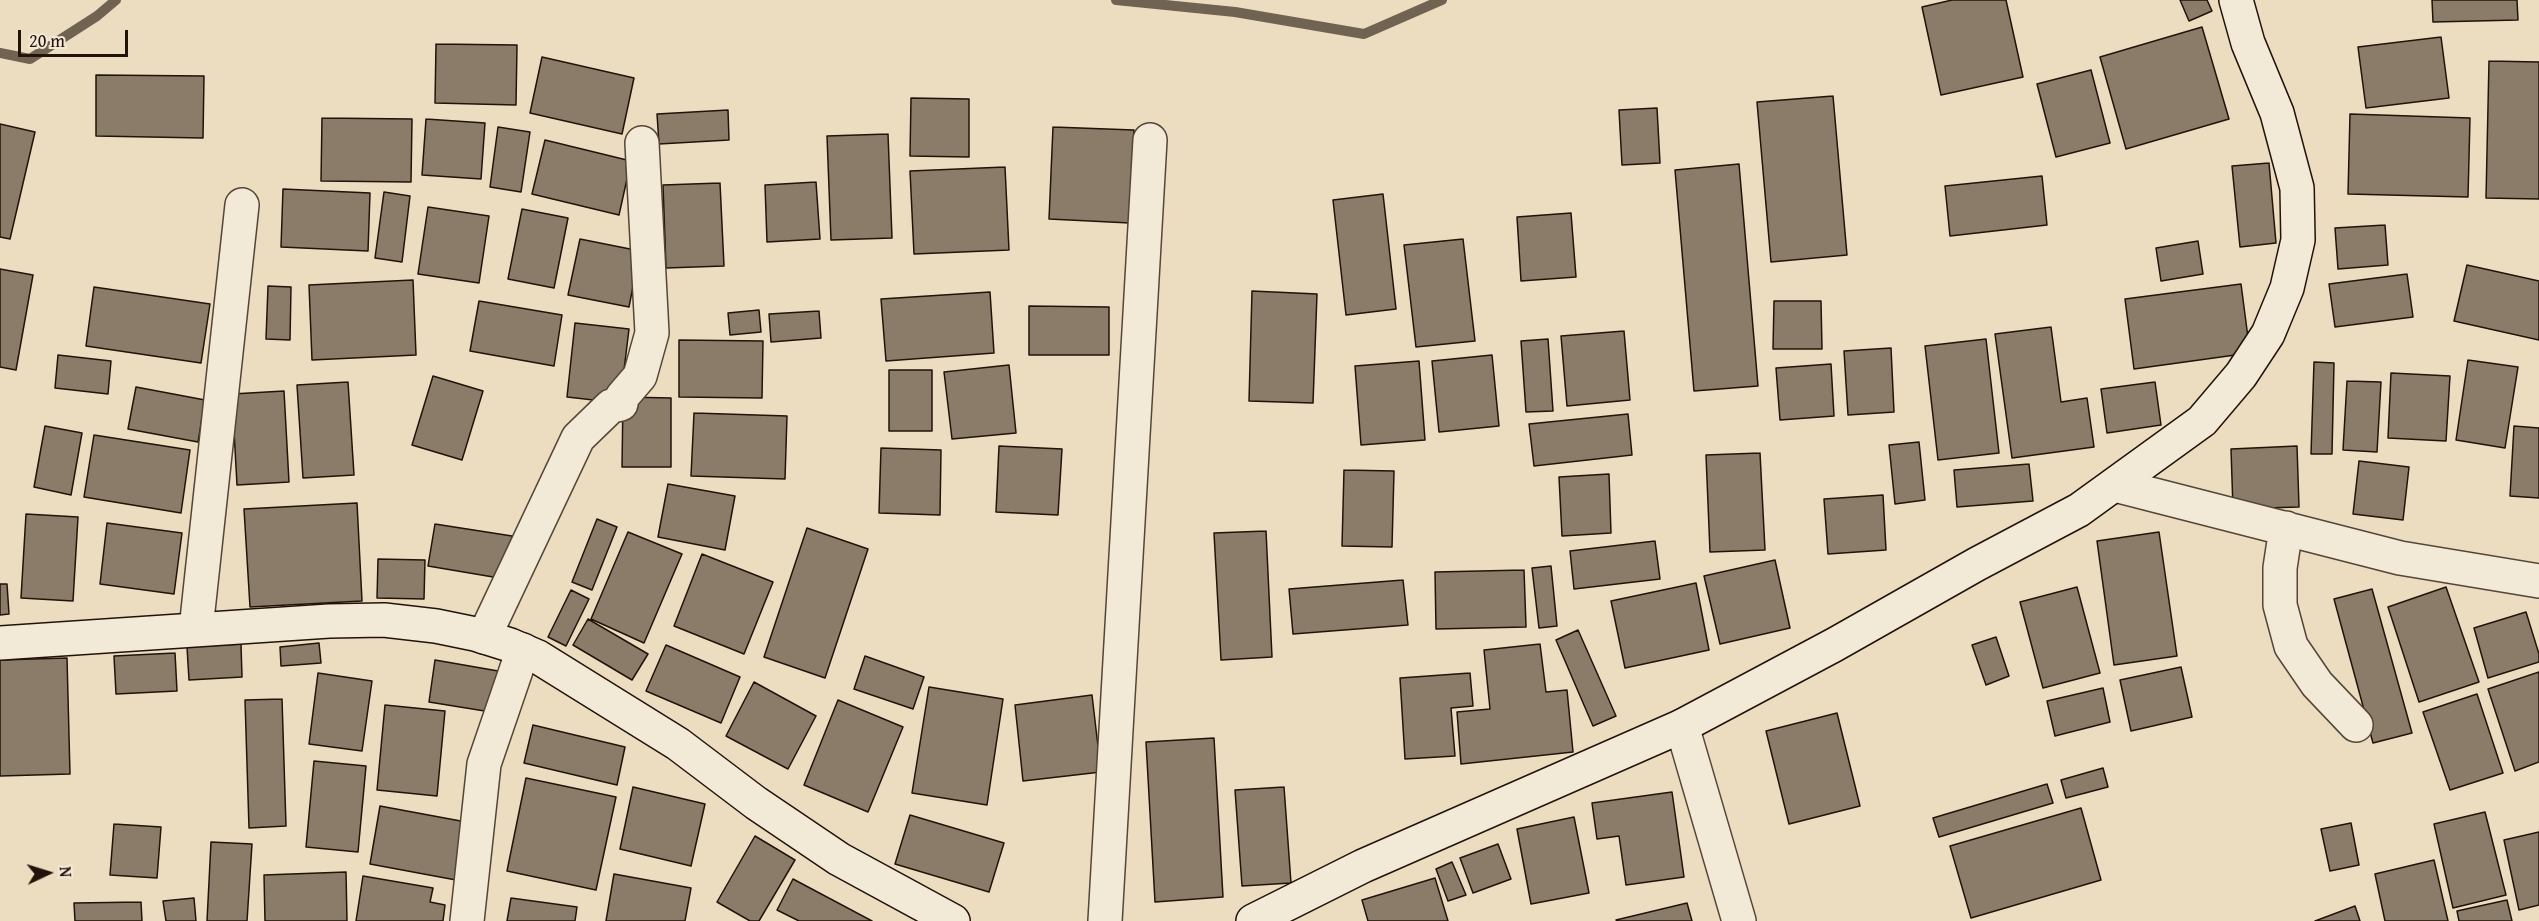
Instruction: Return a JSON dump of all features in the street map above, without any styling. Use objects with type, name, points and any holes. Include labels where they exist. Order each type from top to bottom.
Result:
[{"type":"street","points":[[1253,921],[1363,866],[1682,726],[2079,510],[2202,421],[2241,375],[2268,334],[2287,288],[2298,240],[2297,188],[2277,113],[2248,43],[2236,0]]},
{"type":"street","points":[[1105,921],[1149,140]]},
{"type":"street","points":[[484,637],[578,438],[611,406],[621,404],[622,397],[640,376],[652,333],[642,143]]},
{"type":"street","points":[[196,629],[242,205]]},
{"type":"street","points":[[2115,485],[2400,558],[2539,581]]},
{"type":"street","points":[[2286,528],[2280,568],[2280,605],[2292,646],[2317,684],[2356,726]]},
{"type":"street","points":[[0,643],[329,621],[384,620],[436,626],[484,637],[538,657],[678,744],[756,803],[839,859],[953,921]]},
{"type":"street","points":[[467,921],[484,764],[523,650]]},
{"type":"street","points":[[1682,726],[1739,921]]},
{"type":"building","points":[[1952,0],[2006,0],[2023,77],[1941,95],[1922,7]]},
{"type":"building","points":[[2180,0],[2207,0],[2212,11],[2189,21]]},
{"type":"building","points":[[2432,0],[2517,0],[2518,20],[2433,22]]},
{"type":"building","points":[[2202,27],[2229,119],[2126,149],[2100,57]]},
{"type":"building","points":[[2441,37],[2449,98],[2366,108],[2358,47]]},
{"type":"building","points":[[436,44],[517,45],[516,105],[435,103]]},
{"type":"building","points":[[542,57],[634,78],[622,134],[530,113]]},
{"type":"building","points":[[2489,61],[2539,62],[2539,199],[2486,198]]},
{"type":"building","points":[[2091,70],[2110,143],[2056,157],[2037,84]]},
{"type":"building","points":[[96,75],[204,76],[203,138],[96,136]]},
{"type":"building","points":[[1833,96],[1847,255],[1771,262],[1757,102]]},
{"type":"building","points":[[911,98],[969,99],[969,157],[910,156]]},
{"type":"building","points":[[1657,108],[1660,163],[1622,165],[1619,110]]},
{"type":"building","points":[[728,110],[729,140],[659,144],[657,114]]},
{"type":"building","points":[[2350,114],[2470,118],[2468,197],[2348,194]]},
{"type":"building","points":[[322,118],[412,119],[411,182],[321,181]]},
{"type":"building","points":[[426,119],[485,123],[481,179],[422,175]]},
{"type":"building","points":[[0,124],[35,132],[10,239],[0,237]]},
{"type":"building","points":[[498,127],[530,132],[521,192],[490,187]]},
{"type":"building","points":[[1053,127],[1134,130],[1130,223],[1049,219]]},
{"type":"building","points":[[888,134],[892,238],[831,240],[827,136]]},
{"type":"building","points":[[545,140],[631,161],[619,215],[532,194]]},
{"type":"building","points":[[2269,163],[2276,243],[2240,247],[2232,166]]},
{"type":"building","points":[[1739,164],[1758,386],[1694,391],[1675,170]]},
{"type":"building","points":[[1005,167],[1009,250],[914,254],[910,171]]},
{"type":"building","points":[[2042,176],[2047,225],[1950,236],[1945,186]]},
{"type":"building","points":[[816,182],[820,239],[767,242],[765,185]]},
{"type":"building","points":[[720,183],[724,266],[666,268],[663,185]]},
{"type":"building","points":[[283,189],[370,193],[368,251],[281,247]]},
{"type":"building","points":[[384,192],[410,196],[402,262],[375,258]]},
{"type":"building","points":[[1383,194],[1396,309],[1346,315],[1333,200]]},
{"type":"building","points":[[428,207],[489,216],[479,283],[418,274]]},
{"type":"building","points":[[522,209],[568,218],[554,288],[508,279]]},
{"type":"building","points":[[1571,213],[1576,277],[1521,281],[1517,217]]},
{"type":"building","points":[[2385,225],[2388,265],[2338,269],[2335,228]]},
{"type":"building","points":[[580,239],[640,251],[629,307],[568,295]]},
{"type":"building","points":[[1463,239],[1475,341],[1416,347],[1404,245]]},
{"type":"building","points":[[2198,241],[2203,274],[2161,281],[2156,248]]},
{"type":"building","points":[[2467,265],[2539,281],[2539,340],[2454,321]]},
{"type":"building","points":[[0,269],[33,275],[16,370],[0,367]]},
{"type":"building","points":[[2407,274],[2413,317],[2335,327],[2329,284]]},
{"type":"building","points":[[413,280],[416,355],[312,360],[309,285]]},
{"type":"building","points":[[2241,284],[2250,353],[2134,369],[2125,299]]},
{"type":"building","points":[[268,286],[291,287],[290,340],[266,339]]},
{"type":"building","points":[[94,287],[210,304],[201,363],[86,346]]},
{"type":"building","points":[[1252,291],[1317,294],[1313,403],[1249,401]]},
{"type":"building","points":[[990,292],[994,353],[886,361],[881,299]]},
{"type":"building","points":[[479,301],[562,315],[554,366],[470,351]]},
{"type":"building","points":[[1774,301],[1821,301],[1822,349],[1773,349]]},
{"type":"building","points":[[1029,306],[1109,307],[1109,355],[1029,355]]},
{"type":"building","points":[[759,310],[761,332],[730,335],[728,313]]},
{"type":"building","points":[[819,311],[821,338],[771,342],[769,314]]},
{"type":"building","points":[[575,323],[629,329],[620,403],[567,397]]},
{"type":"building","points":[[2051,327],[2061,402],[2087,398],[2094,447],[2012,458],[1995,334]]},
{"type":"building","points":[[1624,331],[1630,400],[1567,406],[1561,336]]},
{"type":"building","points":[[1548,339],[1553,411],[1526,412],[1521,341]]},
{"type":"building","points":[[1986,339],[1999,453],[1938,460],[1925,346]]},
{"type":"building","points":[[679,340],[763,341],[762,398],[679,397]]},
{"type":"building","points":[[1891,348],[1894,412],[1848,415],[1844,351]]},
{"type":"building","points":[[58,355],[111,361],[108,394],[55,388]]},
{"type":"building","points":[[1492,355],[1499,426],[1439,432],[1432,361]]},
{"type":"building","points":[[2468,360],[2518,367],[2505,448],[2456,440]]},
{"type":"building","points":[[1419,361],[1425,440],[1361,445],[1355,366]]},
{"type":"building","points":[[2314,362],[2334,363],[2332,454],[2311,454]]},
{"type":"building","points":[[1831,364],[1834,416],[1780,420],[1776,368]]},
{"type":"building","points":[[1009,365],[1016,433],[952,439],[944,372]]},
{"type":"building","points":[[889,370],[932,370],[932,431],[889,431]]},
{"type":"building","points":[[2391,373],[2450,376],[2446,441],[2388,438]]},
{"type":"building","points":[[433,376],[483,391],[462,460],[412,445]]},
{"type":"building","points":[[2347,381],[2381,382],[2377,452],[2343,450]]},
{"type":"building","points":[[348,382],[354,475],[303,478],[297,385]]},
{"type":"building","points":[[2155,382],[2161,425],[2107,433],[2101,389]]},
{"type":"building","points":[[136,387],[205,400],[198,442],[128,429]]},
{"type":"building","points":[[284,391],[289,482],[237,485],[232,394]]},
{"type":"building","points":[[623,397],[671,398],[671,467],[622,467]]},
{"type":"building","points":[[694,413],[787,416],[785,479],[691,476]]},
{"type":"building","points":[[1628,414],[1632,455],[1534,466],[1529,424]]},
{"type":"building","points":[[45,426],[82,433],[71,495],[34,487]]},
{"type":"building","points":[[2514,426],[2539,428],[2539,498],[2510,496]]},
{"type":"building","points":[[94,435],[190,450],[181,513],[84,497]]},
{"type":"building","points":[[1919,442],[1925,500],[1895,504],[1889,445]]},
{"type":"building","points":[[999,446],[1062,449],[1058,515],[996,512]]},
{"type":"building","points":[[2297,446],[2299,507],[2233,509],[2231,449]]},
{"type":"building","points":[[881,448],[941,450],[940,515],[879,513]]},
{"type":"building","points":[[1760,453],[1765,550],[1710,552],[1706,455]]},
{"type":"building","points":[[2359,461],[2409,467],[2403,520],[2353,514]]},
{"type":"building","points":[[2029,464],[2033,501],[1957,507],[1954,470]]},
{"type":"building","points":[[1344,470],[1394,471],[1392,547],[1342,546]]},
{"type":"building","points":[[1609,474],[1611,533],[1562,536],[1559,477]]},
{"type":"building","points":[[668,484],[735,496],[725,550],[658,537]]},
{"type":"building","points":[[1883,495],[1886,550],[1828,554],[1824,499]]},
{"type":"building","points":[[357,503],[362,601],[250,607],[244,509]]},
{"type":"building","points":[[26,514],[78,517],[73,601],[21,598]]},
{"type":"building","points":[[597,519],[617,527],[592,590],[572,582]]},
{"type":"building","points":[[107,523],[182,533],[174,594],[100,584]]},
{"type":"building","points":[[435,524],[512,536],[505,579],[428,566]]},
{"type":"building","points":[[807,528],[868,549],[825,678],[764,657]]},
{"type":"building","points":[[1266,531],[1272,657],[1221,660],[1214,533]]},
{"type":"building","points":[[628,532],[682,554],[644,643],[591,619]]},
{"type":"building","points":[[2159,532],[2177,656],[2114,665],[2097,541]]},
{"type":"building","points":[[1655,541],[1660,579],[1574,589],[1570,551]]},
{"type":"building","points":[[702,554],[773,582],[744,654],[674,626]]},
{"type":"building","points":[[378,559],[425,560],[424,599],[377,598]]},
{"type":"building","points":[[1775,560],[1790,628],[1720,644],[1704,576]]},
{"type":"building","points":[[1551,566],[1557,626],[1539,628],[1532,568]]},
{"type":"building","points":[[1524,570],[1526,627],[1436,629],[1435,572]]},
{"type":"building","points":[[1403,580],[1408,625],[1293,634],[1289,589]]},
{"type":"building","points":[[1696,583],[1709,650],[1625,668],[1611,601]]},
{"type":"building","points":[[0,584],[7,584],[9,614],[0,615]]},
{"type":"building","points":[[2077,587],[2100,673],[2043,688],[2020,602]]},
{"type":"building","points":[[2446,587],[2479,682],[2419,702],[2388,607]]},
{"type":"building","points":[[2372,589],[2412,733],[2373,743],[2334,599]]},
{"type":"building","points":[[571,590],[589,599],[566,646],[548,637]]},
{"type":"building","points":[[2526,612],[2539,654],[2539,662],[2488,678],[2474,628]]},
{"type":"building","points":[[588,619],[648,654],[632,680],[573,645]]},
{"type":"building","points":[[1578,630],[1616,716],[1593,726],[1556,640]]},
{"type":"building","points":[[1996,637],[2009,676],[1986,685],[1972,645]]},
{"type":"building","points":[[319,643],[321,663],[281,666],[280,647]]},
{"type":"building","points":[[241,644],[242,677],[189,680],[187,647]]},
{"type":"building","points":[[1540,644],[1546,692],[1567,690],[1573,752],[1461,764],[1457,712],[1490,709],[1484,650]]},
{"type":"building","points":[[666,645],[740,677],[721,723],[646,691]]},
{"type":"building","points":[[175,653],[177,691],[116,694],[114,656]]},
{"type":"building","points":[[865,656],[924,677],[913,709],[854,689]]},
{"type":"building","points":[[67,658],[70,774],[0,776],[0,660]]},
{"type":"building","points":[[435,660],[504,672],[497,713],[429,702]]},
{"type":"building","points":[[2181,667],[2192,717],[2131,731],[2120,680]]},
{"type":"building","points":[[2539,672],[2539,762],[2515,771],[2488,689]]},
{"type":"building","points":[[318,673],[372,681],[362,751],[309,744]]},
{"type":"building","points":[[1470,673],[1473,706],[1451,708],[1455,756],[1405,759],[1400,678]]},
{"type":"building","points":[[754,682],[816,716],[788,769],[726,736]]},
{"type":"building","points":[[929,687],[1003,699],[987,805],[912,793]]},
{"type":"building","points":[[2103,688],[2110,722],[2055,736],[2047,701]]},
{"type":"building","points":[[2477,694],[2503,773],[2450,790],[2423,712]]},
{"type":"building","points":[[1092,695],[1101,772],[1023,781],[1015,705]]},
{"type":"building","points":[[282,699],[286,826],[249,828],[245,700]]},
{"type":"building","points":[[838,700],[903,727],[868,812],[804,785]]},
{"type":"building","points":[[385,705],[445,711],[437,796],[377,790]]},
{"type":"building","points":[[1837,713],[1860,806],[1789,824],[1766,731]]},
{"type":"building","points":[[533,725],[625,747],[617,785],[524,763]]},
{"type":"building","points":[[1214,738],[1223,897],[1155,902],[1146,742]]},
{"type":"building","points":[[314,761],[366,766],[358,852],[306,847]]},
{"type":"building","points":[[2103,768],[2108,787],[2066,798],[2061,780]]},
{"type":"building","points":[[526,778],[616,797],[596,890],[507,871]]},
{"type":"building","points":[[2047,784],[2053,803],[1939,837],[1933,818]]},
{"type":"building","points":[[633,787],[705,804],[691,866],[620,849]]},
{"type":"building","points":[[1284,787],[1291,883],[1242,886],[1235,790]]},
{"type":"building","points":[[1672,792],[1684,877],[1626,885],[1619,836],[1597,839],[1592,803]]},
{"type":"building","points":[[380,806],[466,822],[456,880],[370,864]]},
{"type":"building","points":[[2081,808],[2101,880],[1971,918],[1950,846]]},
{"type":"building","points":[[2485,812],[2506,895],[2453,908],[2434,824]]},
{"type":"building","points":[[910,815],[1004,843],[989,892],[895,864]]},
{"type":"building","points":[[1574,817],[1589,893],[1531,904],[1517,829]]},
{"type":"building","points":[[2351,823],[2359,865],[2330,871],[2321,829]]},
{"type":"building","points":[[114,824],[161,827],[157,878],[110,875]]},
{"type":"building","points":[[2539,832],[2539,905],[2519,910],[2504,840]]},
{"type":"building","points":[[755,836],[795,860],[759,921],[750,921],[717,902]]},
{"type":"building","points":[[211,842],[252,844],[247,921],[207,921]]},
{"type":"building","points":[[1498,844],[1511,879],[1473,893],[1460,858]]},
{"type":"building","points":[[2434,860],[2448,921],[2385,921],[2375,874]]},
{"type":"building","points":[[1452,862],[1466,895],[1448,901],[1436,869]]},
{"type":"building","points":[[346,872],[347,921],[265,921],[264,875]]},
{"type":"building","points":[[614,874],[691,888],[685,921],[606,921]]},
{"type":"building","points":[[363,876],[433,888],[430,902],[445,905],[443,921],[356,921]]},
{"type":"building","points":[[1435,878],[1448,921],[1368,921],[1362,900]]},
{"type":"building","points":[[793,879],[872,921],[799,921],[777,910]]},
{"type":"building","points":[[194,898],[196,921],[166,921],[163,901]]},
{"type":"building","points":[[511,898],[577,907],[575,921],[507,921]]},
{"type":"building","points":[[2507,900],[2512,921],[2459,921],[2457,911]]},
{"type":"building","points":[[141,902],[142,921],[75,921],[74,903]]},
{"type":"building","points":[[1687,903],[1692,921],[1616,920]]},
{"type":"building","points":[[2355,906],[2360,921],[2315,921]]},
{"type":"waterway","points":[[0,53],[30,59],[97,16],[116,0]]},
{"type":"waterway","points":[[1116,0],[1235,12],[1364,34],[1442,0]]}]
